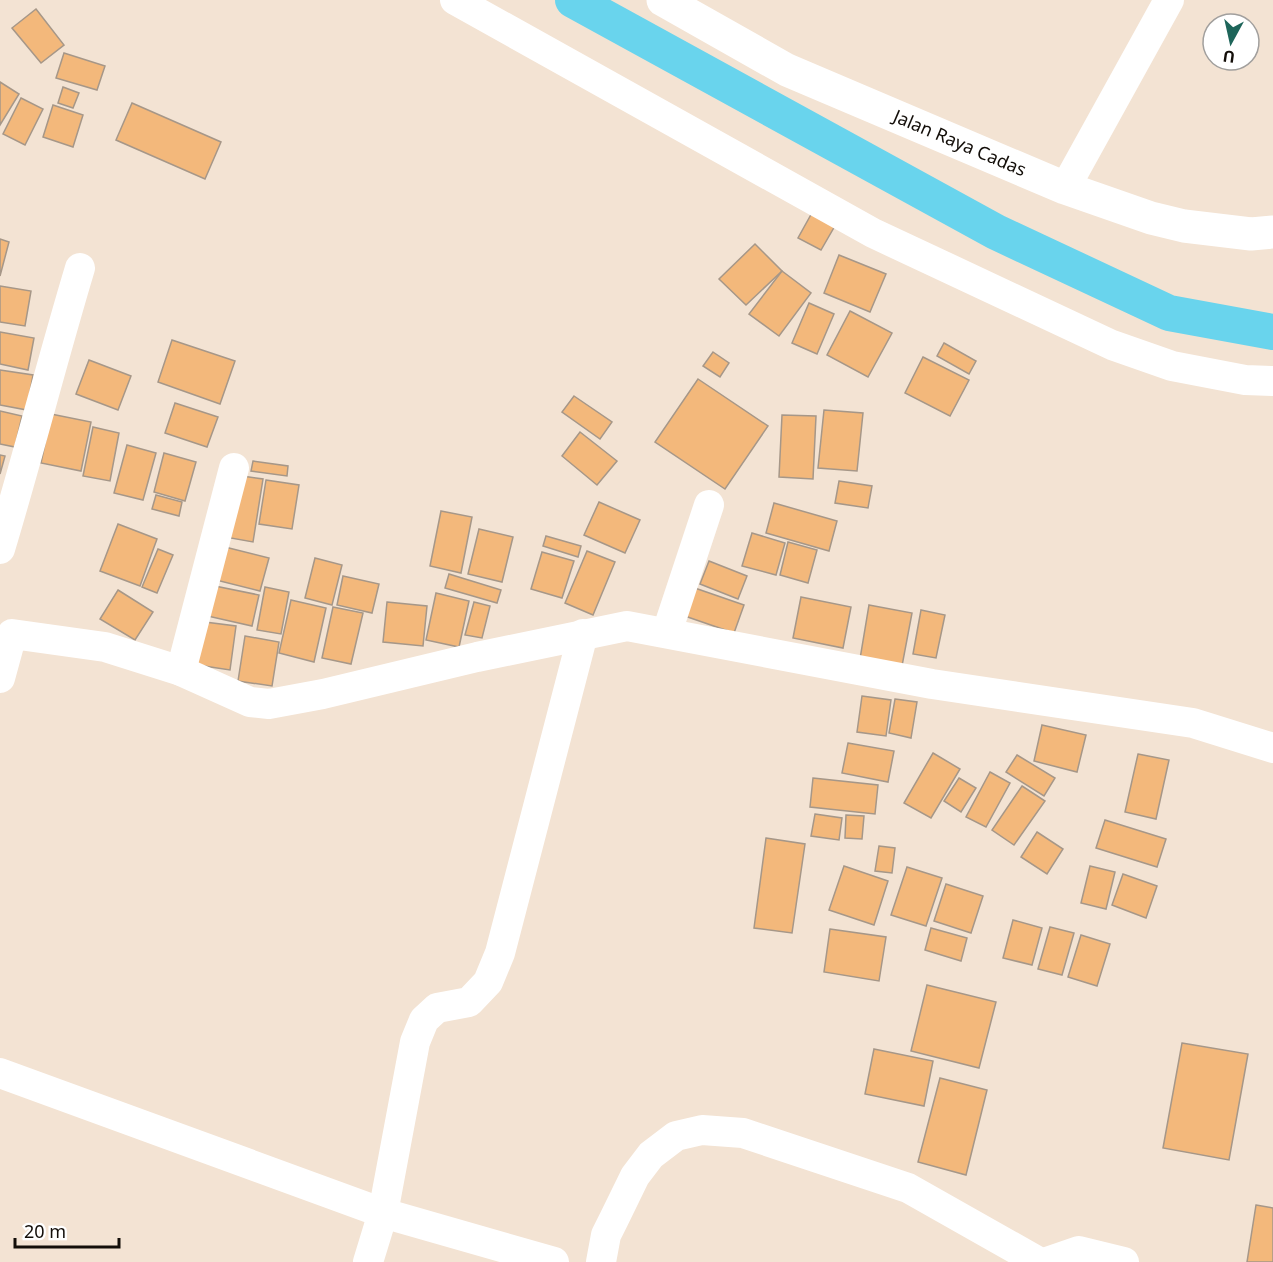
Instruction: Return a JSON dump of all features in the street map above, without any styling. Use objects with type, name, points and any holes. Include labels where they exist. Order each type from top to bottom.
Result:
[{"type":"street","points":[[454,0],[873,233],[1090,335],[1172,366],[1245,380],[1273,381]]},
{"type":"street","name":"Jalan Raya Cadas","points":[[663,0],[787,70],[1065,188],[1151,218],[1184,226],[1251,234],[1273,232]]},
{"type":"street","points":[[1065,188],[1169,0]]},
{"type":"street","points":[[0,549],[28,458],[52,361],[80,268]]},
{"type":"street","points":[[181,671],[234,468]]},
{"type":"street","points":[[667,632],[709,505]]},
{"type":"street","points":[[0,678],[6,632],[105,647],[181,671],[250,702],[269,704],[627,626],[932,684],[1193,723],[1273,748]]},
{"type":"street","points":[[368,1262],[383,1213],[415,1042],[424,1020],[437,1008],[469,1002],[488,982],[500,953],[583,634]]},
{"type":"street","points":[[0,1073],[383,1213],[554,1262]]},
{"type":"street","points":[[601,1262],[606,1235],[635,1176],[651,1155],[676,1136],[702,1130],[744,1133],[908,1188],[1039,1262]]},
{"type":"street","points":[[1047,1262],[1079,1251],[1124,1262]]},
{"type":"building","points":[[36,9],[64,45],[41,63],[12,28]]},
{"type":"building","points":[[64,53],[105,66],[97,90],[56,78]]},
{"type":"building","points":[[0,82],[19,94],[0,125]]},
{"type":"building","points":[[63,87],[79,93],[73,108],[58,103]]},
{"type":"building","points":[[21,98],[43,109],[25,145],[3,134]]},
{"type":"building","points":[[132,103],[221,142],[205,179],[116,140]]},
{"type":"building","points":[[53,105],[83,115],[73,147],[43,137]]},
{"type":"building","points":[[813,211],[836,224],[821,250],[798,238]]},
{"type":"building","points":[[0,239],[9,242],[0,276]]},
{"type":"building","points":[[755,244],[782,271],[746,305],[719,279]]},
{"type":"building","points":[[839,255],[886,274],[870,312],[824,293]]},
{"type":"building","points":[[782,271],[811,293],[779,336],[749,314]]},
{"type":"building","points":[[0,286],[31,291],[25,326],[0,322]]},
{"type":"building","points":[[809,303],[834,314],[817,354],[792,343]]},
{"type":"building","points":[[850,311],[892,333],[868,377],[827,355]]},
{"type":"building","points":[[0,332],[34,338],[28,370],[0,364]]},
{"type":"building","points":[[172,340],[235,361],[220,404],[158,382]]},
{"type":"building","points":[[944,343],[976,361],[969,374],[937,356]]},
{"type":"building","points":[[713,352],[729,363],[720,377],[703,366]]},
{"type":"building","points":[[923,357],[969,380],[950,416],[905,393]]},
{"type":"building","points":[[89,360],[131,376],[118,410],[76,394]]},
{"type":"building","points":[[0,370],[33,375],[27,410],[0,405]]},
{"type":"building","points":[[698,379],[768,426],[725,489],[655,442]]},
{"type":"building","points":[[574,396],[612,422],[600,439],[562,412]]},
{"type":"building","points":[[175,403],[218,417],[207,447],[165,433]]},
{"type":"building","points":[[824,410],[863,413],[857,471],[818,468]]},
{"type":"building","points":[[0,411],[22,416],[15,447],[0,444]]},
{"type":"building","points":[[51,414],[91,422],[81,471],[41,463]]},
{"type":"building","points":[[782,415],[816,416],[813,479],[779,477]]},
{"type":"building","points":[[93,427],[119,433],[110,481],[83,476]]},
{"type":"building","points":[[580,432],[617,461],[597,485],[562,456]]},
{"type":"building","points":[[127,445],[156,453],[143,500],[114,493]]},
{"type":"building","points":[[164,453],[196,462],[185,501],[154,492]]},
{"type":"building","points":[[0,455],[5,456],[0,474]]},
{"type":"building","points":[[253,461],[288,466],[287,476],[251,471]]},
{"type":"building","points":[[235,475],[263,479],[253,542],[225,537]]},
{"type":"building","points":[[266,480],[299,485],[292,529],[259,524]]},
{"type":"building","points":[[839,481],[872,486],[868,508],[835,503]]},
{"type":"building","points":[[156,495],[182,502],[179,516],[152,509]]},
{"type":"building","points":[[599,502],[640,520],[625,553],[584,535]]},
{"type":"building","points":[[774,503],[837,521],[829,551],[766,533]]},
{"type":"building","points":[[441,511],[472,517],[461,573],[430,566]]},
{"type":"building","points":[[118,524],[157,539],[140,586],[100,571]]},
{"type":"building","points":[[479,529],[513,537],[502,582],[468,574]]},
{"type":"building","points":[[752,533],[785,543],[776,575],[742,566]]},
{"type":"building","points":[[546,536],[581,546],[578,557],[543,546]]},
{"type":"building","points":[[788,542],[817,550],[808,583],[780,575]]},
{"type":"building","points":[[217,545],[269,558],[260,591],[208,578]]},
{"type":"building","points":[[158,549],[173,555],[157,593],[142,587]]},
{"type":"building","points":[[587,551],[615,562],[593,615],[565,603]]},
{"type":"building","points":[[542,552],[574,561],[562,598],[531,589]]},
{"type":"building","points":[[315,558],[342,565],[332,605],[305,598]]},
{"type":"building","points":[[709,561],[747,576],[738,599],[700,584]]},
{"type":"building","points":[[449,574],[501,590],[497,603],[445,588]]},
{"type":"building","points":[[343,576],[379,584],[372,613],[337,605]]},
{"type":"building","points":[[210,585],[259,595],[252,626],[203,615]]},
{"type":"building","points":[[689,586],[744,605],[734,633],[679,614]]},
{"type":"building","points":[[265,587],[289,592],[281,634],[257,630]]},
{"type":"building","points":[[118,590],[153,612],[135,640],[100,619]]},
{"type":"building","points":[[436,593],[469,601],[459,647],[426,640]]},
{"type":"building","points":[[801,597],[851,607],[843,648],[793,638]]},
{"type":"building","points":[[291,600],[326,608],[314,662],[279,653]]},
{"type":"building","points":[[387,602],[427,606],[423,646],[383,642]]},
{"type":"building","points":[[474,602],[490,606],[482,638],[465,635]]},
{"type":"building","points":[[869,605],[912,613],[902,666],[860,659]]},
{"type":"building","points":[[333,607],[363,613],[351,664],[322,658]]},
{"type":"building","points":[[921,610],[945,615],[936,658],[913,654]]},
{"type":"building","points":[[197,621],[236,626],[230,670],[191,664]]},
{"type":"building","points":[[245,636],[279,642],[272,686],[238,681]]},
{"type":"building","points":[[862,696],[891,700],[886,736],[857,732]]},
{"type":"building","points":[[895,699],[917,702],[911,738],[889,733]]},
{"type":"building","points":[[1042,725],[1086,735],[1077,772],[1034,761]]},
{"type":"building","points":[[848,743],[894,751],[888,782],[842,773]]},
{"type":"building","points":[[933,753],[960,769],[931,818],[904,803]]},
{"type":"building","points":[[1138,754],[1169,760],[1156,819],[1125,812]]},
{"type":"building","points":[[1017,755],[1055,778],[1044,796],[1006,772]]},
{"type":"building","points":[[990,772],[1010,783],[986,827],[966,817]]},
{"type":"building","points":[[813,778],[878,785],[875,814],[810,807]]},
{"type":"building","points":[[959,778],[976,788],[961,812],[944,801]]},
{"type":"building","points":[[1022,786],[1045,801],[1014,845],[992,830]]},
{"type":"building","points":[[815,814],[842,818],[839,840],[811,836]]},
{"type":"building","points":[[846,815],[864,816],[862,839],[845,838]]},
{"type":"building","points":[[1105,820],[1166,839],[1157,867],[1096,848]]},
{"type":"building","points":[[1037,832],[1063,849],[1047,874],[1021,857]]},
{"type":"building","points":[[766,838],[805,844],[792,933],[754,928]]},
{"type":"building","points":[[879,846],[895,848],[892,873],[875,871]]},
{"type":"building","points":[[844,866],[888,881],[874,925],[829,910]]},
{"type":"building","points":[[1090,866],[1115,872],[1106,909],[1081,903]]},
{"type":"building","points":[[907,867],[942,878],[926,926],[891,915]]},
{"type":"building","points":[[1123,874],[1157,886],[1146,918],[1112,905]]},
{"type":"building","points":[[946,884],[983,896],[971,933],[934,921]]},
{"type":"building","points":[[1013,920],[1042,928],[1032,965],[1003,958]]},
{"type":"building","points":[[1050,927],[1074,933],[1062,975],[1038,969]]},
{"type":"building","points":[[931,928],[967,938],[961,961],[925,950]]},
{"type":"building","points":[[830,929],[886,937],[879,981],[824,972]]},
{"type":"building","points":[[1081,935],[1110,944],[1097,986],[1068,977]]},
{"type":"building","points":[[927,985],[996,1002],[979,1068],[911,1051]]},
{"type":"building","points":[[1182,1043],[1248,1054],[1229,1160],[1163,1148]]},
{"type":"building","points":[[874,1049],[933,1061],[924,1106],[865,1094]]},
{"type":"building","points":[[940,1078],[987,1090],[966,1175],[918,1162]]},
{"type":"building","points":[[1256,1205],[1273,1208],[1273,1262],[1247,1262]]},
{"type":"waterway","points":[[573,0],[996,232],[1169,313],[1273,332]]}]
